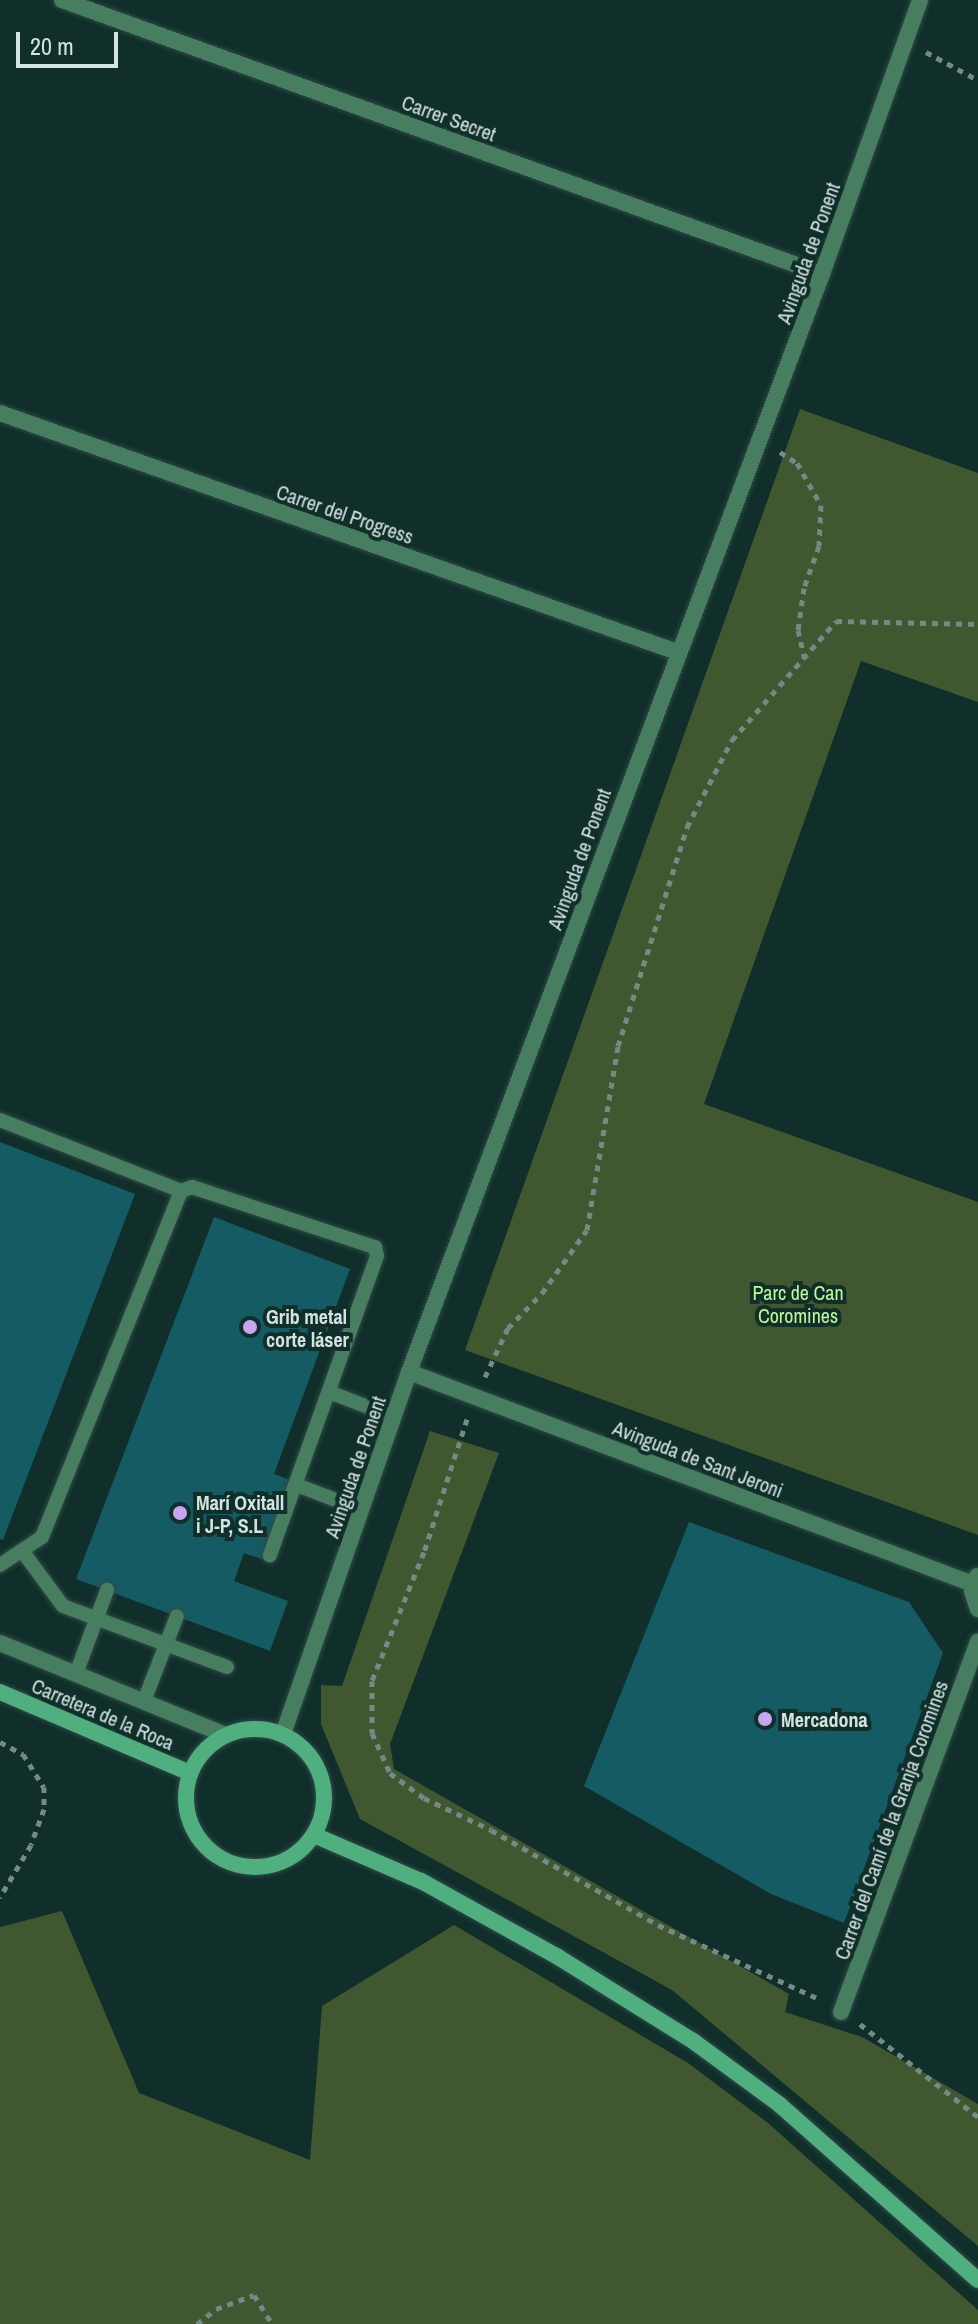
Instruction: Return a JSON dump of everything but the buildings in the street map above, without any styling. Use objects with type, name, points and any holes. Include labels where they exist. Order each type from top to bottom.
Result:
[{"type":"street","name":"Carrer Secret","points":[[62,0],[822,274]]},
{"type":"street","name":"Avinguda de Ponent","points":[[283,1734],[409,1372],[677,652],[822,274],[920,0]]},
{"type":"street","name":"Carrer del Progress","points":[[0,413],[677,652]]},
{"type":"street","name":"Avinguda de Sant Jeroni","points":[[409,1372],[976,1580]]},
{"type":"street","points":[[976,1580],[978,1609]]},
{"type":"street","name":"Carrer del Camí de la Granja Coromines","points":[[841,2012],[978,1641]]},
{"type":"street","points":[[0,1643],[226,1735]]},
{"type":"street","name":"Carretera de la Roca","points":[[0,1692],[190,1773]]},
{"type":"street","points":[[259,1728],[283,1734],[307,1752],[322,1777],[324,1807],[314,1835],[296,1855],[272,1866],[244,1868],[219,1858],[199,1840],[187,1815],[190,1773],[211,1743],[226,1735],[259,1728]]},
{"type":"street","points":[[314,1835],[421,1881],[693,2041],[780,2105],[978,2280]]},
{"type":"lane","points":[[0,1120],[181,1191],[192,1187],[375,1247],[377,1256],[270,1555]]},
{"type":"lane","points":[[0,1565],[42,1537],[181,1191]]},
{"type":"lane","points":[[329,1392],[394,1417]]},
{"type":"lane","points":[[297,1485],[361,1510]]},
{"type":"lane","points":[[23,1552],[63,1606],[227,1667]]},
{"type":"lane","points":[[76,1674],[107,1590]]},
{"type":"lane","points":[[144,1701],[177,1616]]},
{"type":"path","points":[[905,40],[978,80]]},
{"type":"path","points":[[759,438],[797,463],[821,505],[819,546],[804,588],[798,630],[804,657]]},
{"type":"path","points":[[978,624],[836,621],[732,740],[687,827],[618,1046],[587,1230],[542,1293],[508,1328],[475,1397],[424,1552],[372,1681],[372,1733],[390,1773],[424,1798],[491,1830],[658,1925],[841,2012],[886,2041],[978,2117]]},
{"type":"path","points":[[0,1742],[23,1754],[44,1787],[44,1809],[31,1845],[0,1897]]},
{"type":"path","points":[[197,2324],[216,2309],[254,2295],[272,2324]]},
{"type":"green space","name":"Parc de Can Coromines","points":[[800,409],[978,473],[978,702],[861,661],[704,1104],[978,1202],[978,1535],[465,1350]]},
{"type":"green space","points":[[430,1431],[499,1453],[390,1744],[394,1769],[789,1994],[785,2012],[862,2037],[978,2104],[978,2246],[672,1990],[360,1819],[321,1724],[321,1685],[342,1686]]},
{"type":"green space","points":[[62,1911],[139,2093],[310,2160],[322,2006],[454,1925],[688,2063],[768,2123],[978,2310],[978,2324],[0,2324],[0,1927]]},
{"type":"place","name":"Grib metal corte láser","points":[[250,1327]]},
{"type":"place","name":"Marí Oxitall i J-P, S.L","points":[[180,1513]]},
{"type":"place","name":"Mercadona","points":[[765,1719]]}]
